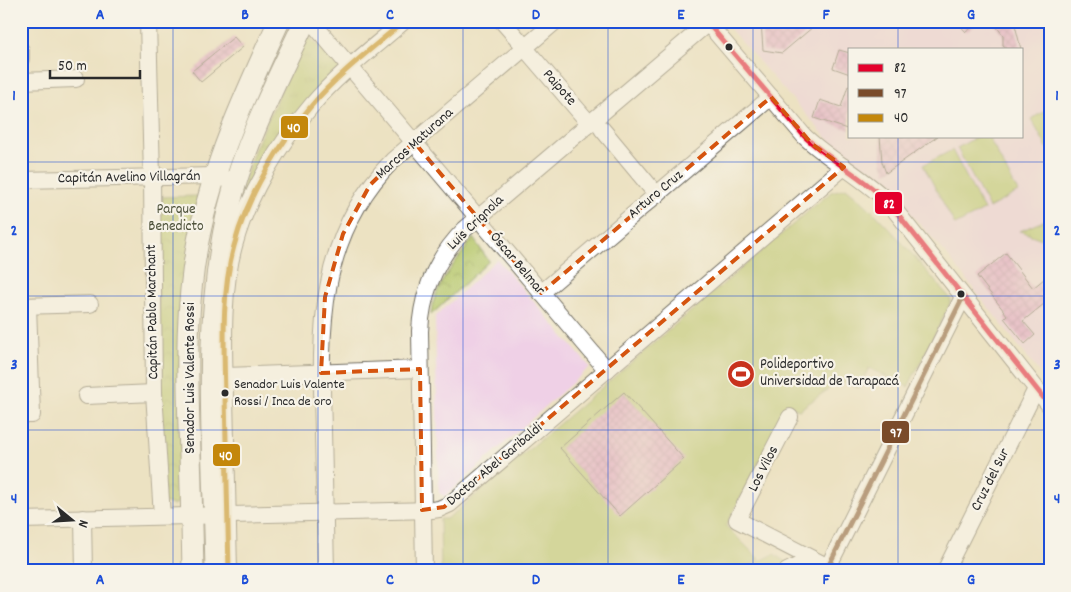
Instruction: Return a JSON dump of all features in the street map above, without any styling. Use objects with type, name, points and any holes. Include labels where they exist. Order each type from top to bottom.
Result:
[{"type":"main road","name":"Senador Luis Valente Rossi","points":[[193,571],[188,378],[189,312],[198,240],[214,176],[238,113],[279,21]]},
{"type":"main road","name":"Senador Luis Valente Rossi","points":[[216,571],[221,515],[211,352],[218,266],[236,182],[261,113],[305,21]]},
{"type":"street","name":"Capitán Pablo Marchant","points":[[148,21],[154,393],[162,516]]},
{"type":"street","name":"Óscar Belmar","points":[[311,21],[607,370]]},
{"type":"street","points":[[229,571],[221,515],[225,331],[228,283],[234,247],[243,220],[284,140],[323,92],[404,21]]},
{"type":"street","name":"Paipote","points":[[502,21],[656,195]]},
{"type":"street","name":"Marcos Maturana","points":[[326,571],[321,373],[325,296],[329,276],[343,234],[360,200],[370,185],[393,160],[527,50],[556,21]]},
{"type":"street","points":[[707,22],[812,144],[865,182],[890,204],[1050,406]]},
{"type":"street","name":"Luis Crignola","points":[[424,571],[420,369],[421,320],[430,279],[456,238],[478,218],[595,126],[707,22]]},
{"type":"street","points":[[21,50],[21,59]]},
{"type":"street","points":[[21,81],[76,79]]},
{"type":"street","name":"Arturo Cruz","points":[[542,293],[771,98]]},
{"type":"street","name":"Doctor Abel Garibaldi","points":[[21,520],[439,509],[450,504],[844,167]]},
{"type":"street","name":"Capitán Avelino Villagrán","points":[[21,180],[214,176],[236,182]]},
{"type":"street","points":[[787,571],[812,559],[832,569],[963,297]]},
{"type":"street","points":[[21,415],[32,415],[25,306],[90,304]]},
{"type":"street","points":[[225,376],[420,369]]},
{"type":"street","name":"Cruz del Sur","points":[[945,571],[1036,389]]},
{"type":"street","name":"Capitán Pablo Marchant","points":[[86,396],[154,393]]},
{"type":"street","name":"Los Vilos","points":[[790,417],[737,520],[812,559]]},
{"type":"street","points":[[83,518],[84,571]]},
{"type":"highlighted area","points":[[771,97],[812,144],[844,167],[444,507],[422,510],[420,369],[321,373],[325,297],[343,234],[370,185],[414,142],[541,293]]},
{"type":"shaded area","points":[[723,21],[1050,21],[1050,386],[943,250],[871,173],[842,155]]},
{"type":"shaded area","points":[[497,259],[590,367],[445,496],[439,493],[435,317]]},
{"type":"green space","points":[[306,34],[340,67],[231,224],[254,151]]},
{"type":"green space","points":[[1050,108],[1050,153],[1031,119]]},
{"type":"green space","points":[[974,138],[989,138],[1018,192],[989,208],[957,148]]},
{"type":"green space","points":[[952,150],[984,210],[955,225],[923,165]]},
{"type":"green space","name":"Polideportivo Universidad de Tarapacá","points":[[846,188],[888,227],[951,299],[908,387],[869,368],[859,388],[840,381],[799,410],[788,406],[726,526],[759,559],[740,571],[441,571],[440,519],[446,519],[457,511],[831,192]]},
{"type":"green space","name":"Parque Benedicto","points":[[198,196],[185,325],[180,502],[173,505],[164,502],[155,197]]},
{"type":"green space","points":[[1050,218],[1050,242],[1020,231]]},
{"type":"green space","points":[[473,238],[489,261],[431,315],[436,294],[441,284]]},
{"type":"green space","points":[[774,554],[791,566],[781,571],[741,571]]},
{"type":"building","points":[[761,21],[820,21],[782,53],[763,50]]},
{"type":"building","points":[[956,21],[981,21],[966,32]]},
{"type":"building","points":[[992,21],[1012,21],[1015,25],[1021,48],[1007,48],[1003,45],[1003,35]]},
{"type":"building","points":[[234,37],[243,47],[201,82],[192,71]]},
{"type":"building","points":[[839,50],[848,52],[848,73],[833,68]]},
{"type":"building","points":[[848,86],[848,129],[814,118],[820,100],[841,107]]},
{"type":"building","points":[[880,138],[935,138],[886,173],[882,162]]},
{"type":"building","points":[[1006,253],[1033,288],[1050,274],[1050,299],[1023,321],[1035,335],[1025,344],[1004,318],[1007,315],[977,276]]},
{"type":"building","points":[[624,392],[684,459],[620,516],[560,448]]},
{"type":"transit line","name":"40","points":[[229,571],[224,321],[230,264],[240,227],[247,208],[266,171],[300,120],[333,82],[404,21]]},
{"type":"transit line","name":"82","points":[[706,21],[804,136],[869,185],[890,204],[1050,406]]},
{"type":"transit line","name":"97","points":[[828,567],[963,297]]},
{"type":"place","name":"Polideportivo Universidad de Tarapacá","points":[[741,374]]},
{"type":"place","name":"Senador Luis Valente Rossi / Inca de oro","points":[[225,393]]}]
